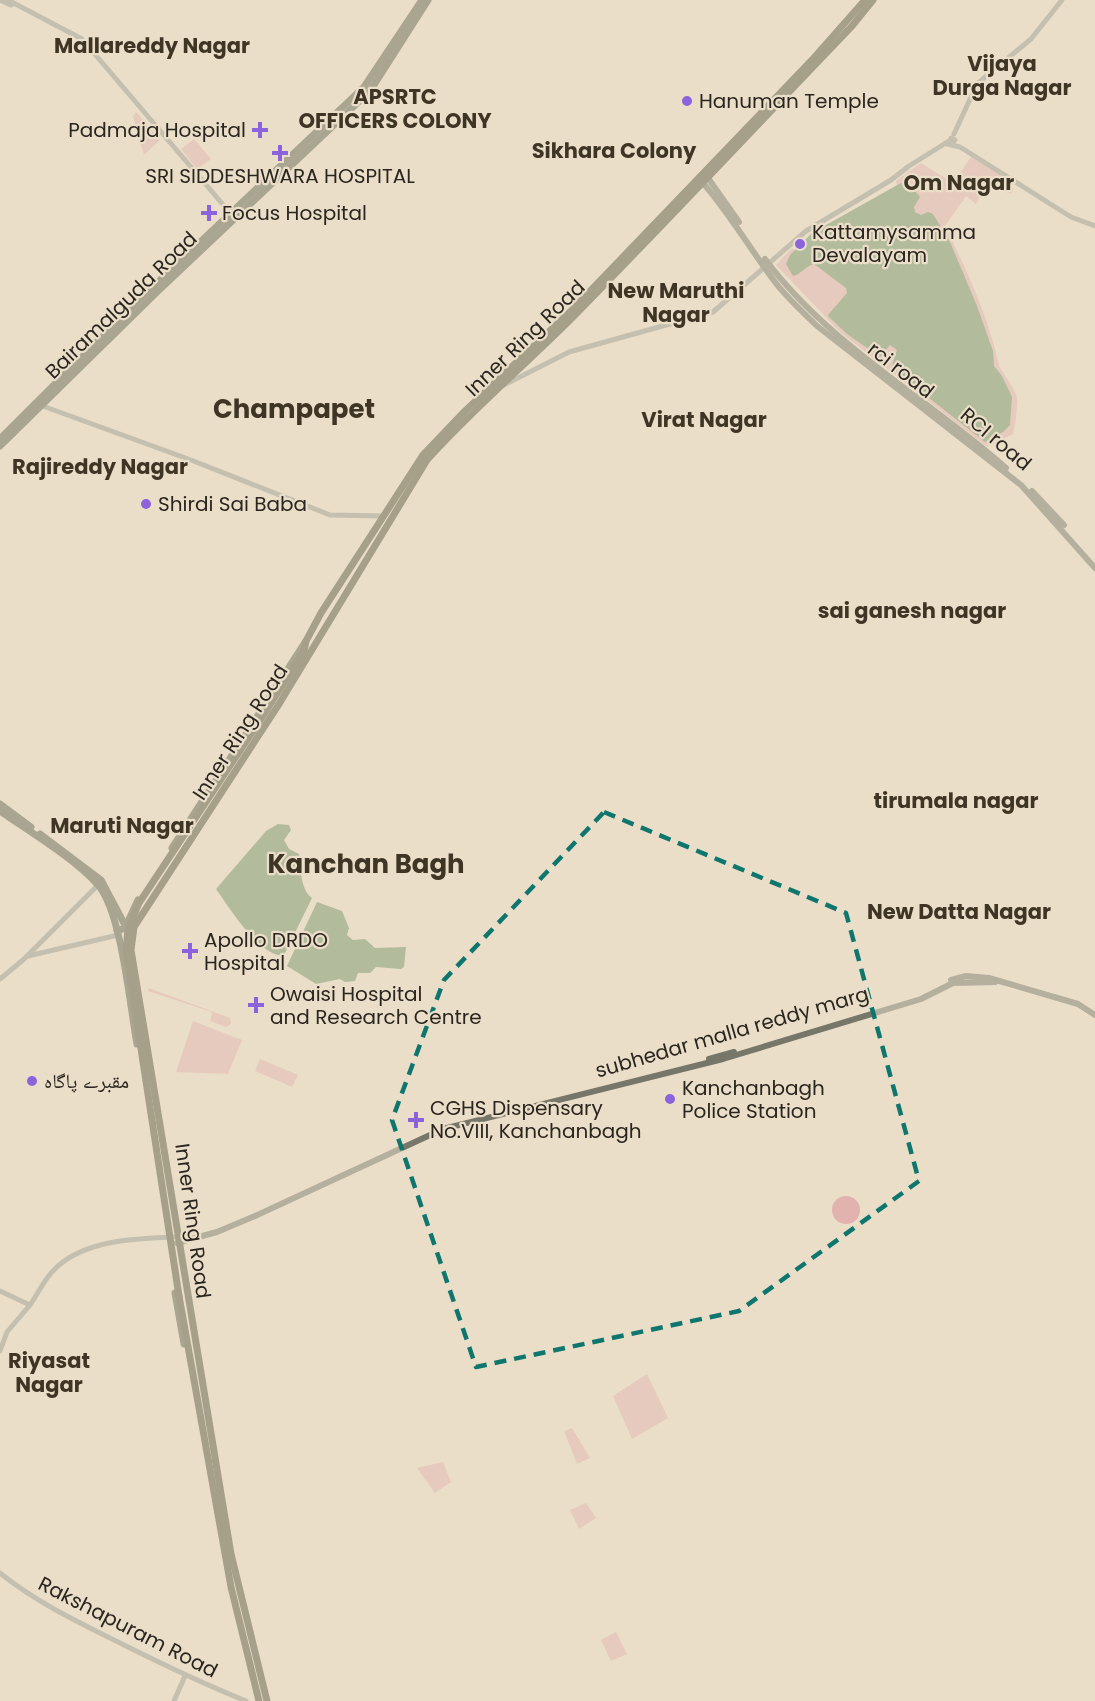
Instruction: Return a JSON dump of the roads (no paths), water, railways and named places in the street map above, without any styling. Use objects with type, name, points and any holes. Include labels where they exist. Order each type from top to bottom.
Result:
[{"type":"highway","name":"Inner Ring Road","points":[[306,641],[405,480],[433,444],[572,310],[812,60],[865,0]]},
{"type":"highway","name":"Inner Ring Road","points":[[267,1701],[231,1554],[135,972],[132,933],[198,826],[279,704],[415,478],[456,429],[706,180],[852,26],[873,0]]},
{"type":"highway","points":[[192,1368],[126,951],[127,934],[139,903],[255,728],[304,651],[306,641]]},
{"type":"highway","points":[[189,821],[198,826]]},
{"type":"highway","name":"Inner Ring Road","points":[[192,1368],[231,1587],[259,1701]]},
{"type":"main road","name":"Bairamalguda Road","points":[[0,446],[114,325],[373,83],[422,0]]},
{"type":"main road","name":"Bairamalguda Road","points":[[0,439],[40,404],[373,83],[428,0]]},
{"type":"main road","name":"RCI road","points":[[706,180],[720,195],[767,265],[796,298],[845,340],[990,454],[1042,500],[1095,562]]},
{"type":"main road","name":"rci road","points":[[706,180],[767,265],[775,281],[818,326],[1021,485],[1095,568]]},
{"type":"main road","name":"Inner Ring Road","points":[[126,926],[132,910],[306,641]]},
{"type":"main road","points":[[0,804],[91,870],[101,880],[132,933]]},
{"type":"main road","points":[[0,811],[98,885]]},
{"type":"main road","name":"Inner Ring Road","points":[[98,885],[118,933],[169,1240],[178,1315],[192,1368]]},
{"type":"main road","points":[[114,901],[124,910],[132,910]]},
{"type":"main road","points":[[118,933],[126,926]]},
{"type":"main road","name":"subhedar malla reddy marg","points":[[169,1240],[180,1240],[217,1232],[443,1129],[475,1122],[492,1114],[759,1045],[921,994],[959,977],[984,977],[1078,1004],[1095,1015]]},
{"type":"street","points":[[0,0],[34,14],[82,39],[231,214]]},
{"type":"street","points":[[500,387],[569,352],[712,312],[806,231],[953,141],[977,84],[1031,39],[1062,0]]},
{"type":"street","points":[[953,141],[1071,217],[1095,224]]},
{"type":"street","points":[[40,404],[181,456],[330,515],[383,516]]},
{"type":"street","points":[[0,979],[27,956],[98,885]]},
{"type":"street","points":[[27,956],[118,933]]},
{"type":"street","points":[[0,1351],[7,1332],[30,1305],[54,1269],[81,1252],[120,1239],[169,1240]]},
{"type":"street","points":[[0,1291],[30,1305]]},
{"type":"street","name":"Rakshapuram Road","points":[[0,1573],[58,1611],[185,1676],[246,1701]]},
{"type":"street","points":[[174,1701],[185,1676]]},
{"type":"place","name":"Hanuman Temple","points":[[687,101]]},
{"type":"place","name":"Padmaja Hospital","points":[[260,130]]},
{"type":"place","name":"SRI SIDDESHWARA HOSPITAL","points":[[280,153]]},
{"type":"place","name":"Focus Hospital","points":[[209,213]]},
{"type":"place","name":"Kattamysamma Devalayam","points":[[800,244]]},
{"type":"place","name":"Shirdi Sai Baba","points":[[146,504]]},
{"type":"place","name":"Apollo DRDO Hospital","points":[[190,951]]},
{"type":"place","name":"Owaisi Hospital and Research Centre","points":[[256,1005]]},
{"type":"place","name":"مقبرے پاگاہ","points":[[32,1081]]},
{"type":"place","name":"Kanchanbagh Police Station","points":[[670,1099]]},
{"type":"place","name":"CGHS Dispensary No.VIII, Kanchanbagh","points":[[416,1120]]},
{"type":"district","name":"Mallareddy Nagar","points":[[152,46]]},
{"type":"district","name":"Vijaya Durga Nagar","points":[[1002,76]]},
{"type":"district","name":"APSRTC OFFICERS COLONY","points":[[395,109]]},
{"type":"district","name":"Sikhara Colony","points":[[614,151]]},
{"type":"district","name":"Om Nagar","points":[[959,183]]},
{"type":"district","name":"New Maruthi Nagar","points":[[676,303]]},
{"type":"district","name":"Champapet","points":[[294,409]]},
{"type":"district","name":"Virat Nagar","points":[[704,420]]},
{"type":"district","name":"Rajireddy Nagar","points":[[100,467]]},
{"type":"district","name":"sai ganesh nagar","points":[[912,611]]},
{"type":"district","name":"tirumala nagar","points":[[956,801]]},
{"type":"district","name":"Maruti Nagar","points":[[122,826]]},
{"type":"district","name":"Kanchan Bagh","points":[[366,864]]},
{"type":"district","name":"New Datta Nagar","points":[[959,912]]},
{"type":"district","name":"Riyasat Nagar","points":[[49,1373]]}]
